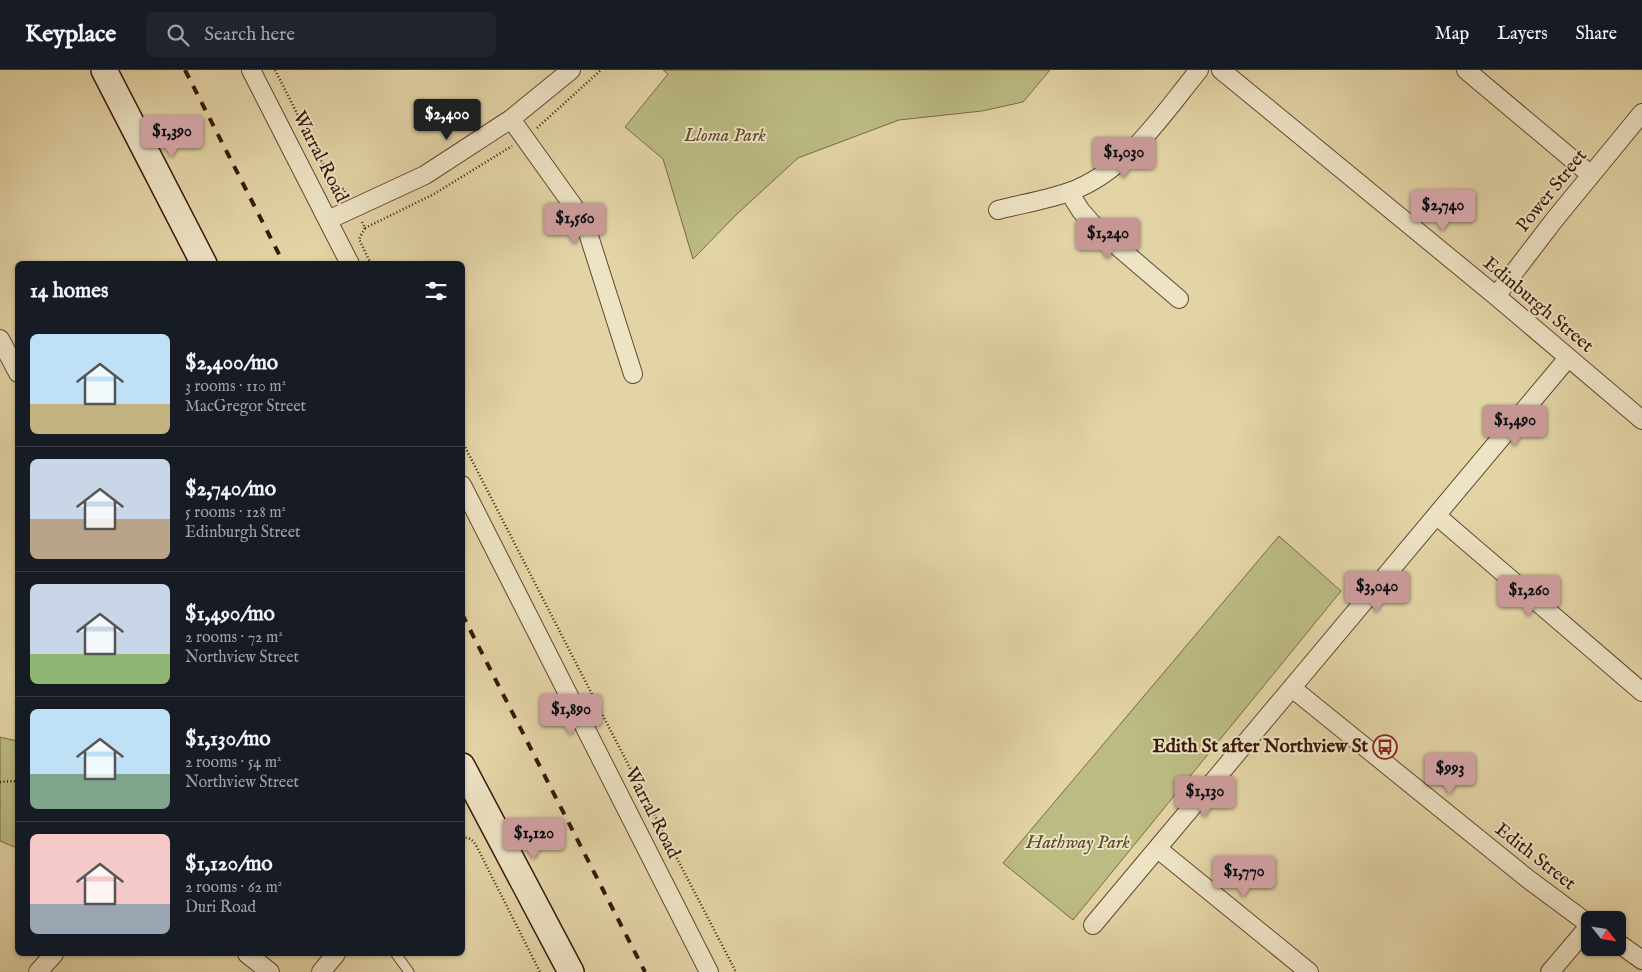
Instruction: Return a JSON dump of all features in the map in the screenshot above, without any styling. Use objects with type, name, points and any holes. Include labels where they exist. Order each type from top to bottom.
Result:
[{"type":"main road","points":[[104,70],[202,261]]},
{"type":"main road","points":[[466,784],[571,972]]},
{"type":"street","name":"Warral Road","points":[[251,70],[348,261]]},
{"type":"street","points":[[328,220],[425,175],[512,119],[571,70]]},
{"type":"street","points":[[998,210],[1069,192],[1102,176],[1124,157],[1151,129],[1199,70]]},
{"type":"street","name":"Edinburgh Street","points":[[1221,70],[1496,296],[1642,420]]},
{"type":"street","points":[[1466,70],[1591,175]]},
{"type":"street","name":"Power Street","points":[[1496,296],[1642,112]]},
{"type":"street","points":[[512,119],[574,207],[588,233],[633,374]]},
{"type":"street","points":[[1069,192],[1081,211],[1096,228],[1179,299]]},
{"type":"street","points":[[0,339],[15,367]]},
{"type":"street","points":[[1093,925],[1568,358]]},
{"type":"street","name":"Warral Road","points":[[465,491],[709,972]]},
{"type":"street","points":[[1437,516],[1642,692]]},
{"type":"street","name":"Edith Street","points":[[1292,688],[1528,879],[1581,918]]},
{"type":"street","points":[[1158,849],[1309,972]]},
{"type":"street","points":[[1550,972],[1581,936]]},
{"type":"street","points":[[1626,949],[1642,960]]},
{"type":"street","points":[[38,972],[52,956]]},
{"type":"street","points":[[250,956],[270,972]]},
{"type":"street","points":[[321,972],[334,956]]},
{"type":"lane","points":[[397,956],[409,972]]},
{"type":"path","points":[[276,70],[335,188],[344,189],[346,194]]},
{"type":"path","points":[[370,261],[359,238],[365,228],[434,194],[479,168],[540,127],[601,70]]},
{"type":"path","points":[[362,222],[365,228]]},
{"type":"path","points":[[465,447],[736,972]]},
{"type":"path","points":[[0,782],[15,781]]},
{"type":"path","points":[[465,838],[473,840],[478,846],[540,972]]},
{"type":"green space","name":"Lloma Park","points":[[663,70],[1050,70],[1023,102],[982,111],[899,120],[798,158],[738,213],[693,259],[663,159],[625,127],[668,74]]},
{"type":"green space","name":"Hathway Park","points":[[1279,536],[1341,591],[1073,920],[1003,863]]},
{"type":"green space","points":[[0,737],[15,741],[15,847],[0,841]]},
{"type":"railway","points":[[185,70],[282,261]]},
{"type":"railway","points":[[465,620],[645,972]]},
{"type":"place","name":"Edith St after Northview St","points":[[1385,747]]}]
